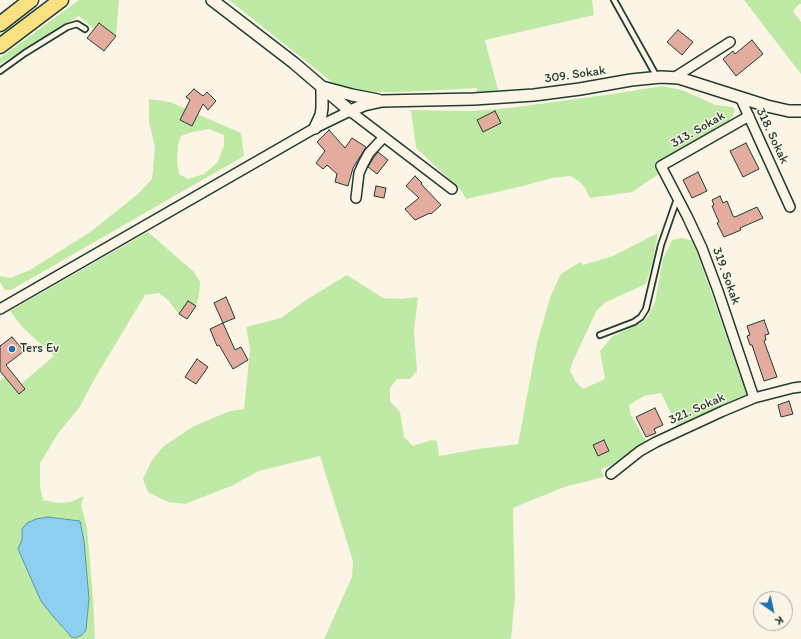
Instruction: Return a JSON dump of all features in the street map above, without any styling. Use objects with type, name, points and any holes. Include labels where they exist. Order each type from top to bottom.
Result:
[{"type":"highway","points":[[0,24],[31,0]]},
{"type":"highway","points":[[0,46],[61,0]]},
{"type":"street","points":[[212,0],[294,63],[350,111],[452,189]]},
{"type":"street","points":[[675,78],[730,42]]},
{"type":"street","name":"309. Sokak","points":[[350,111],[364,105],[382,101],[474,99],[534,95],[657,77],[670,77],[767,106],[801,112]]},
{"type":"street","points":[[322,87],[382,101]]},
{"type":"street","points":[[316,128],[322,108],[322,87]]},
{"type":"street","name":"318. Sokak","points":[[740,97],[790,207]]},
{"type":"street","points":[[0,309],[316,128],[350,111]]},
{"type":"street","name":"313. Sokak","points":[[661,166],[748,116]]},
{"type":"street","points":[[356,198],[359,173],[363,164],[370,153],[384,137]]},
{"type":"street","name":"319. Sokak","points":[[661,166],[687,216],[704,255],[718,291],[754,398]]},
{"type":"street","name":"321. Sokak","points":[[611,474],[629,459],[656,442],[723,411],[754,398],[801,387]]},
{"type":"lane","points":[[614,0],[657,77]]},
{"type":"lane","points":[[0,71],[25,53],[67,27],[77,24],[85,29]]},
{"type":"lane","points":[[600,335],[634,322],[641,317],[646,309],[662,245],[677,198]]},
{"type":"green space","points":[[79,0],[119,0],[116,36],[99,23],[94,29],[79,16],[0,64],[0,58]]},
{"type":"green space","points":[[229,0],[592,0],[594,15],[485,40],[498,90],[477,92],[477,88],[402,92],[367,92],[346,89],[332,82]]},
{"type":"green space","points":[[744,0],[801,0],[801,4],[799,4],[793,11],[801,22],[801,74]]},
{"type":"green space","points":[[662,86],[682,90],[716,105],[733,107],[735,110],[727,123],[659,163],[655,167],[659,174],[632,192],[590,198],[585,188],[579,181],[570,176],[552,178],[466,199],[461,190],[416,148],[411,110],[474,111],[509,108]]},
{"type":"green space","points":[[149,99],[170,102],[241,133],[244,156],[11,290],[5,290],[0,282],[0,276],[10,278],[30,270],[89,233],[138,194],[152,179],[155,147],[149,122]],"holes":[[[209,129],[224,135],[224,145],[218,162],[204,174],[188,179],[179,174],[177,161],[178,145],[181,136],[192,132]]]},
{"type":"green space","points":[[148,232],[194,272],[200,282],[196,306],[188,301],[179,314],[168,300],[159,293],[145,295],[95,378],[79,408],[59,432],[40,463],[40,486],[43,500],[58,503],[70,502],[84,496],[81,505],[87,528],[95,639],[0,639],[0,381],[5,377],[19,394],[25,389],[21,384],[54,356],[23,328],[10,311]],"holes":[[[22,540],[69,634],[60,624],[18,549]]]},
{"type":"green space","points":[[658,233],[653,260],[646,284],[606,302],[597,310],[573,361],[570,371],[576,382],[583,389],[605,379],[600,351],[613,336],[641,323],[648,316],[655,302],[663,259],[672,240],[682,238],[693,241],[747,395],[677,426],[661,393],[644,396],[629,405],[631,415],[647,443],[613,465],[601,469],[604,477],[564,487],[513,508],[515,598],[511,639],[324,639],[352,577],[353,561],[320,456],[259,471],[231,486],[185,504],[168,502],[148,492],[143,479],[152,460],[164,446],[194,426],[230,411],[244,409],[250,349],[246,327],[281,318],[306,300],[347,275],[383,298],[401,299],[418,297],[414,331],[417,371],[410,379],[397,379],[390,388],[390,401],[400,412],[404,437],[413,446],[431,440],[437,441],[439,456],[518,444],[537,343],[551,295],[561,274],[580,262],[583,265],[613,256]]},
{"type":"water","points":[[48,517],[80,521],[84,541],[89,599],[86,630],[82,635],[75,638],[71,637],[41,601],[18,549],[22,540],[22,529],[27,523],[36,519]]},
{"type":"building","points":[[99,23],[116,36],[104,51],[87,38]]},
{"type":"building","points":[[678,30],[693,42],[682,55],[667,42]]},
{"type":"building","points":[[752,40],[763,54],[736,76],[723,59],[733,51],[735,54]]},
{"type":"building","points":[[194,89],[203,96],[207,92],[216,101],[208,110],[203,104],[192,126],[180,120],[190,100],[186,97]]},
{"type":"building","points":[[495,111],[501,123],[483,132],[477,120]]},
{"type":"building","points":[[329,130],[345,148],[352,138],[366,147],[353,168],[348,186],[335,182],[337,174],[327,165],[323,169],[316,163],[325,151],[317,142]]},
{"type":"building","points":[[746,143],[759,169],[743,177],[730,151]]},
{"type":"building","points":[[378,152],[388,160],[377,174],[368,167]]},
{"type":"building","points":[[698,172],[707,191],[692,198],[683,180]]},
{"type":"building","points":[[415,176],[441,205],[431,214],[430,213],[415,220],[405,209],[419,198],[406,186]]},
{"type":"building","points":[[376,186],[386,188],[384,198],[374,196]]},
{"type":"building","points":[[720,196],[723,203],[727,201],[733,216],[735,217],[757,207],[763,218],[724,237],[717,223],[719,222],[712,206],[714,205],[712,200]]},
{"type":"building","points":[[226,297],[235,318],[223,323],[214,303]]},
{"type":"building","points":[[188,301],[196,306],[187,319],[179,314]]},
{"type":"building","points":[[764,320],[769,334],[765,335],[766,340],[764,341],[777,377],[764,381],[752,345],[750,345],[747,336],[750,335],[747,326]]},
{"type":"building","points":[[223,323],[235,350],[241,347],[248,360],[233,369],[219,345],[217,346],[210,329]]},
{"type":"building","points":[[12,337],[24,351],[6,365],[25,389],[19,394],[0,371],[0,346]]},
{"type":"building","points":[[197,359],[208,367],[196,384],[185,377]]},
{"type":"building","points":[[789,401],[793,414],[781,417],[778,405]]},
{"type":"building","points":[[655,408],[663,425],[654,429],[656,433],[646,437],[636,417]]},
{"type":"building","points":[[604,440],[609,451],[598,456],[593,445]]},
{"type":"place","name":"Ters Ev","points":[[12,349]]}]
